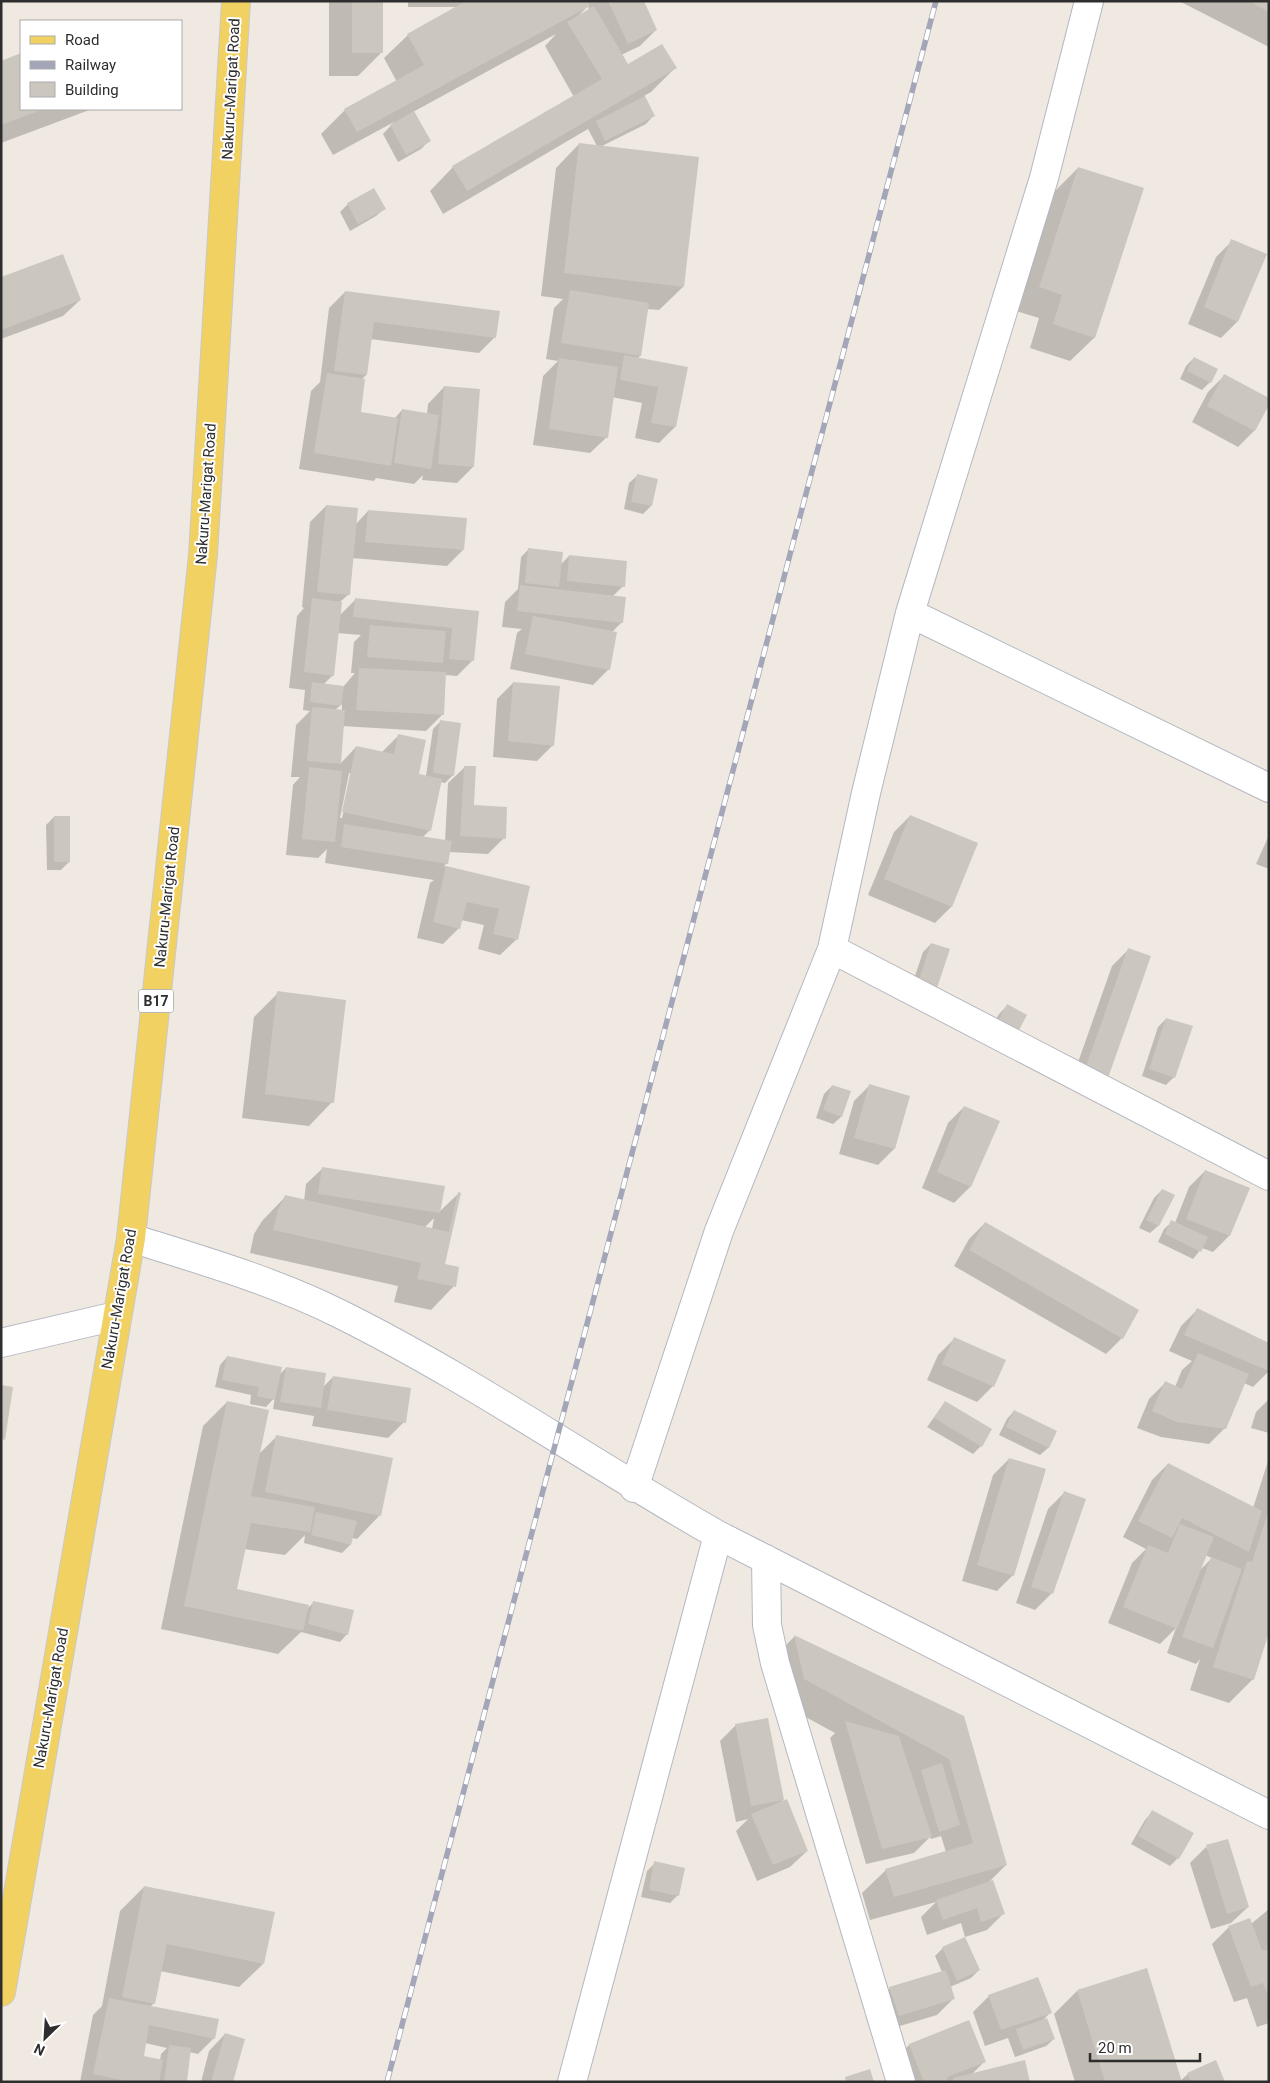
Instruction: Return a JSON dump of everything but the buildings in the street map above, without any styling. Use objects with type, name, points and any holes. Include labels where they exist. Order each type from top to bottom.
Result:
[{"type":"main road","name":"Nakuru-Marigat Road","points":[[1,1992],[116,1316],[131,1238],[203,555],[236,1]]},
{"type":"street","points":[[634,1488],[719,1231],[832,948],[866,793],[910,613],[1044,178],[1089,1]]},
{"type":"street","points":[[910,613],[1269,788]]},
{"type":"street","points":[[832,948],[1269,1176]]},
{"type":"street","points":[[131,1238],[208,1263],[339,1314],[424,1360],[634,1488],[718,1535],[1269,1815]]},
{"type":"street","points":[[1,1343],[116,1316]]},
{"type":"street","points":[[572,2082],[718,1535]]},
{"type":"street","points":[[766,1559],[767,1625],[775,1663],[901,2082]]},
{"type":"railway","points":[[387,2082],[936,1]]}]
